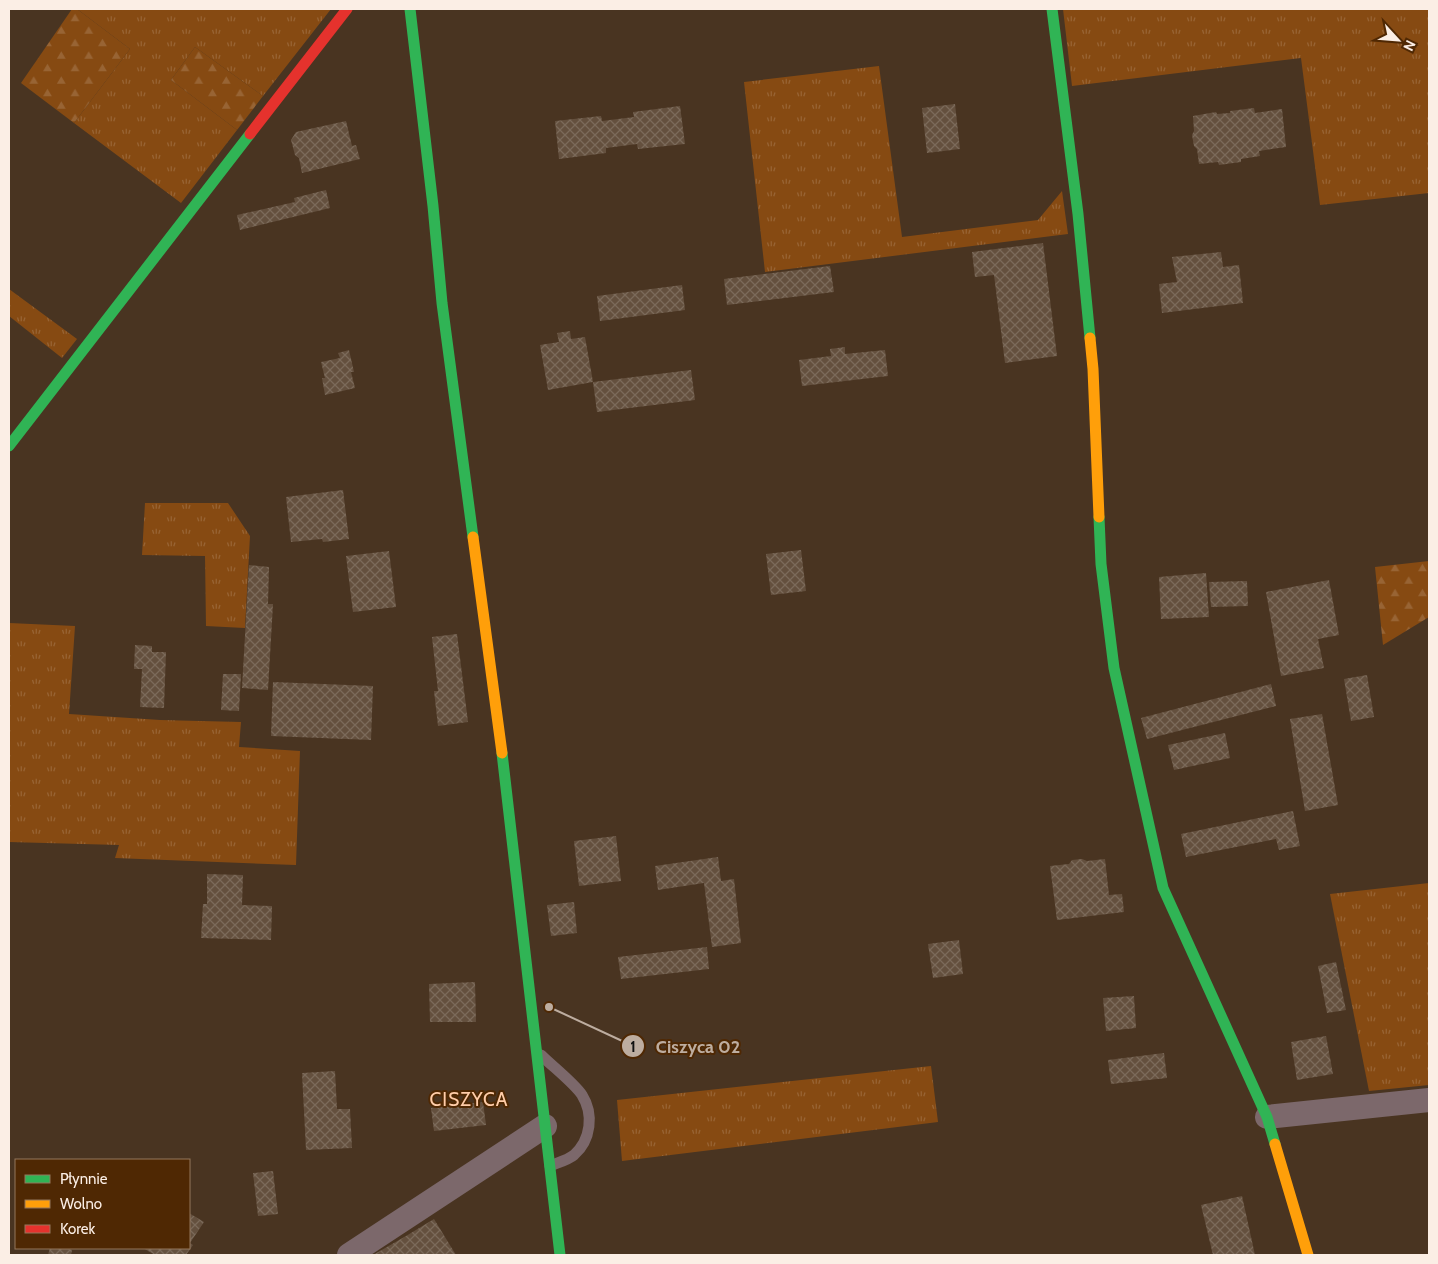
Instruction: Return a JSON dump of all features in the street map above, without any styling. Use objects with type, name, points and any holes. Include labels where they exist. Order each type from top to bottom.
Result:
[{"type":"street","points":[[9,446],[347,9]]},
{"type":"street","points":[[410,9],[433,206],[442,303],[500,739],[560,1255]]},
{"type":"street","points":[[1052,9],[1078,214],[1091,350],[1101,564],[1114,668],[1163,888],[1267,1117],[1308,1255]]},
{"type":"street","points":[[1267,1117],[1429,1100]]},
{"type":"street","points":[[349,1255],[545,1126]]},
{"type":"lane","points":[[536,1051],[581,1093],[589,1108],[590,1126],[583,1145],[573,1155],[550,1166]]},
{"type":"green space","points":[[72,9],[77,9],[130,49],[74,123],[21,83]]},
{"type":"green space","points":[[77,9],[331,9],[263,96],[195,47],[171,80],[237,130],[181,203],[74,123],[130,49]]},
{"type":"green space","points":[[1063,9],[1429,9],[1429,193],[1320,205],[1301,58],[1072,86]]},
{"type":"green space","points":[[195,47],[263,96],[237,130],[171,80]]},
{"type":"green space","points":[[879,66],[902,237],[1038,220],[1062,191],[1068,234],[765,272],[744,82]]},
{"type":"green space","points":[[9,289],[77,339],[62,358],[9,316]]},
{"type":"green space","points":[[145,503],[228,503],[250,536],[245,628],[206,626],[205,556],[142,555]]},
{"type":"green space","points":[[1429,561],[1429,617],[1383,645],[1375,567]]},
{"type":"green space","points":[[9,623],[75,626],[69,714],[160,720],[241,722],[239,747],[300,751],[296,865],[115,858],[119,845],[9,842]]},
{"type":"green space","points":[[1429,883],[1429,1085],[1369,1091],[1330,894]]},
{"type":"green space","points":[[931,1066],[938,1122],[622,1161],[617,1100]]},
{"type":"building","points":[[955,104],[960,149],[927,153],[922,108]]},
{"type":"building","points":[[680,106],[685,144],[638,149],[637,144],[606,148],[606,153],[559,159],[555,121],[601,116],[602,121],[634,117],[633,112]]},
{"type":"building","points":[[1254,108],[1255,113],[1282,109],[1286,147],[1259,151],[1260,156],[1241,159],[1241,162],[1219,165],[1218,162],[1199,164],[1197,149],[1194,146],[1192,135],[1194,131],[1193,116],[1216,112],[1217,114],[1230,113],[1230,111]]},
{"type":"building","points":[[346,121],[352,146],[356,145],[360,159],[302,173],[299,158],[295,155],[291,140],[296,132]]},
{"type":"building","points":[[326,190],[330,208],[240,230],[237,215],[295,202],[294,198]]},
{"type":"building","points":[[1043,243],[1057,356],[1005,363],[994,275],[975,277],[972,252]]},
{"type":"building","points":[[1221,252],[1223,267],[1239,265],[1243,303],[1162,313],[1159,284],[1177,282],[1172,257]]},
{"type":"building","points":[[830,266],[834,292],[727,305],[724,279]]},
{"type":"building","points":[[682,285],[685,310],[600,321],[597,296]]},
{"type":"building","points":[[570,331],[571,339],[585,337],[593,382],[548,390],[540,345],[559,342],[557,333]]},
{"type":"building","points":[[845,347],[845,354],[885,350],[888,376],[802,386],[799,360],[831,356],[830,349]]},
{"type":"building","points":[[349,350],[354,372],[351,372],[355,388],[325,395],[322,378],[325,378],[321,362],[340,358],[338,353]]},
{"type":"building","points":[[691,370],[695,400],[597,412],[593,382]]},
{"type":"building","points":[[343,490],[349,539],[323,542],[322,539],[291,542],[286,497]]},
{"type":"building","points":[[801,550],[806,591],[771,595],[766,554]]},
{"type":"building","points":[[389,551],[396,607],[353,612],[346,556]]},
{"type":"building","points":[[249,565],[269,567],[268,604],[273,604],[268,690],[242,688]]},
{"type":"building","points":[[1206,573],[1209,617],[1161,619],[1159,577]]},
{"type":"building","points":[[1329,580],[1339,635],[1318,639],[1324,668],[1281,676],[1266,592]]},
{"type":"building","points":[[1247,581],[1248,606],[1211,607],[1209,582]]},
{"type":"building","points":[[457,634],[468,722],[438,726],[434,691],[438,691],[432,637]]},
{"type":"building","points":[[135,645],[152,646],[152,652],[166,652],[164,708],[140,707],[142,669],[134,669]]},
{"type":"building","points":[[223,674],[241,674],[239,711],[221,710]]},
{"type":"building","points":[[1367,675],[1374,717],[1351,721],[1344,679]]},
{"type":"building","points":[[273,682],[373,686],[371,740],[271,736]]},
{"type":"building","points":[[1271,684],[1276,706],[1147,739],[1141,718]]},
{"type":"building","points":[[1322,714],[1338,805],[1305,811],[1290,719]]},
{"type":"building","points":[[1225,733],[1230,758],[1174,770],[1168,745]]},
{"type":"building","points":[[1293,811],[1300,846],[1279,850],[1276,839],[1186,857],[1181,834]]},
{"type":"building","points":[[616,836],[621,881],[579,886],[574,841]]},
{"type":"building","points":[[718,857],[721,881],[734,879],[741,943],[712,947],[704,883],[658,890],[655,866]]},
{"type":"building","points":[[1082,859],[1087,861],[1105,859],[1109,895],[1122,894],[1124,912],[1057,920],[1050,866],[1069,864],[1072,860]]},
{"type":"building","points":[[207,874],[243,875],[242,905],[272,906],[271,940],[201,938],[203,904],[207,904]]},
{"type":"building","points":[[574,902],[577,933],[551,936],[547,905]]},
{"type":"building","points":[[959,940],[963,974],[933,978],[928,944]]},
{"type":"building","points":[[707,947],[709,969],[621,979],[618,957]]},
{"type":"building","points":[[1336,962],[1346,1010],[1327,1013],[1318,966]]},
{"type":"building","points":[[475,982],[476,1022],[430,1022],[429,984]]},
{"type":"building","points":[[1134,996],[1136,1028],[1106,1031],[1103,998]]},
{"type":"building","points":[[1326,1036],[1333,1074],[1297,1080],[1291,1042]]},
{"type":"building","points":[[1164,1053],[1167,1078],[1111,1084],[1108,1060]]},
{"type":"building","points":[[335,1071],[337,1109],[350,1109],[352,1148],[306,1150],[302,1073]]},
{"type":"building","points":[[483,1102],[486,1125],[434,1131],[431,1108]]},
{"type":"building","points":[[273,1171],[278,1214],[258,1216],[253,1173]]},
{"type":"building","points":[[1242,1196],[1255,1255],[1213,1255],[1201,1205]]},
{"type":"building","points":[[190,1214],[204,1222],[190,1243]]},
{"type":"building","points":[[434,1219],[456,1255],[373,1255],[406,1236]]},
{"type":"building","points":[[190,1243],[193,1245],[186,1255],[155,1255],[145,1249],[190,1249]]},
{"type":"building","points":[[50,1249],[72,1250],[71,1255],[48,1255]]},
{"type":"traffic: fast","points":[[410,9],[433,206],[442,303],[473,537]]},
{"type":"traffic: fast","points":[[1052,9],[1078,214],[1090,338]]},
{"type":"traffic: fast","points":[[9,446],[250,134]]},
{"type":"traffic: fast","points":[[1099,517],[1101,564],[1114,668],[1163,888],[1267,1117],[1275,1144]]},
{"type":"traffic: fast","points":[[502,753],[560,1255]]},
{"type":"traffic: slow","points":[[1090,338],[1099,517]]},
{"type":"traffic: slow","points":[[473,537],[502,753]]},
{"type":"traffic: slow","points":[[1275,1144],[1308,1255]]},
{"type":"traffic: jam","points":[[250,134],[347,9]]},
{"type":"place","name":"Ciszyca 02","points":[[549,1007]]},
{"type":"district","name":"CISZYCA","points":[[469,1099]]}]
